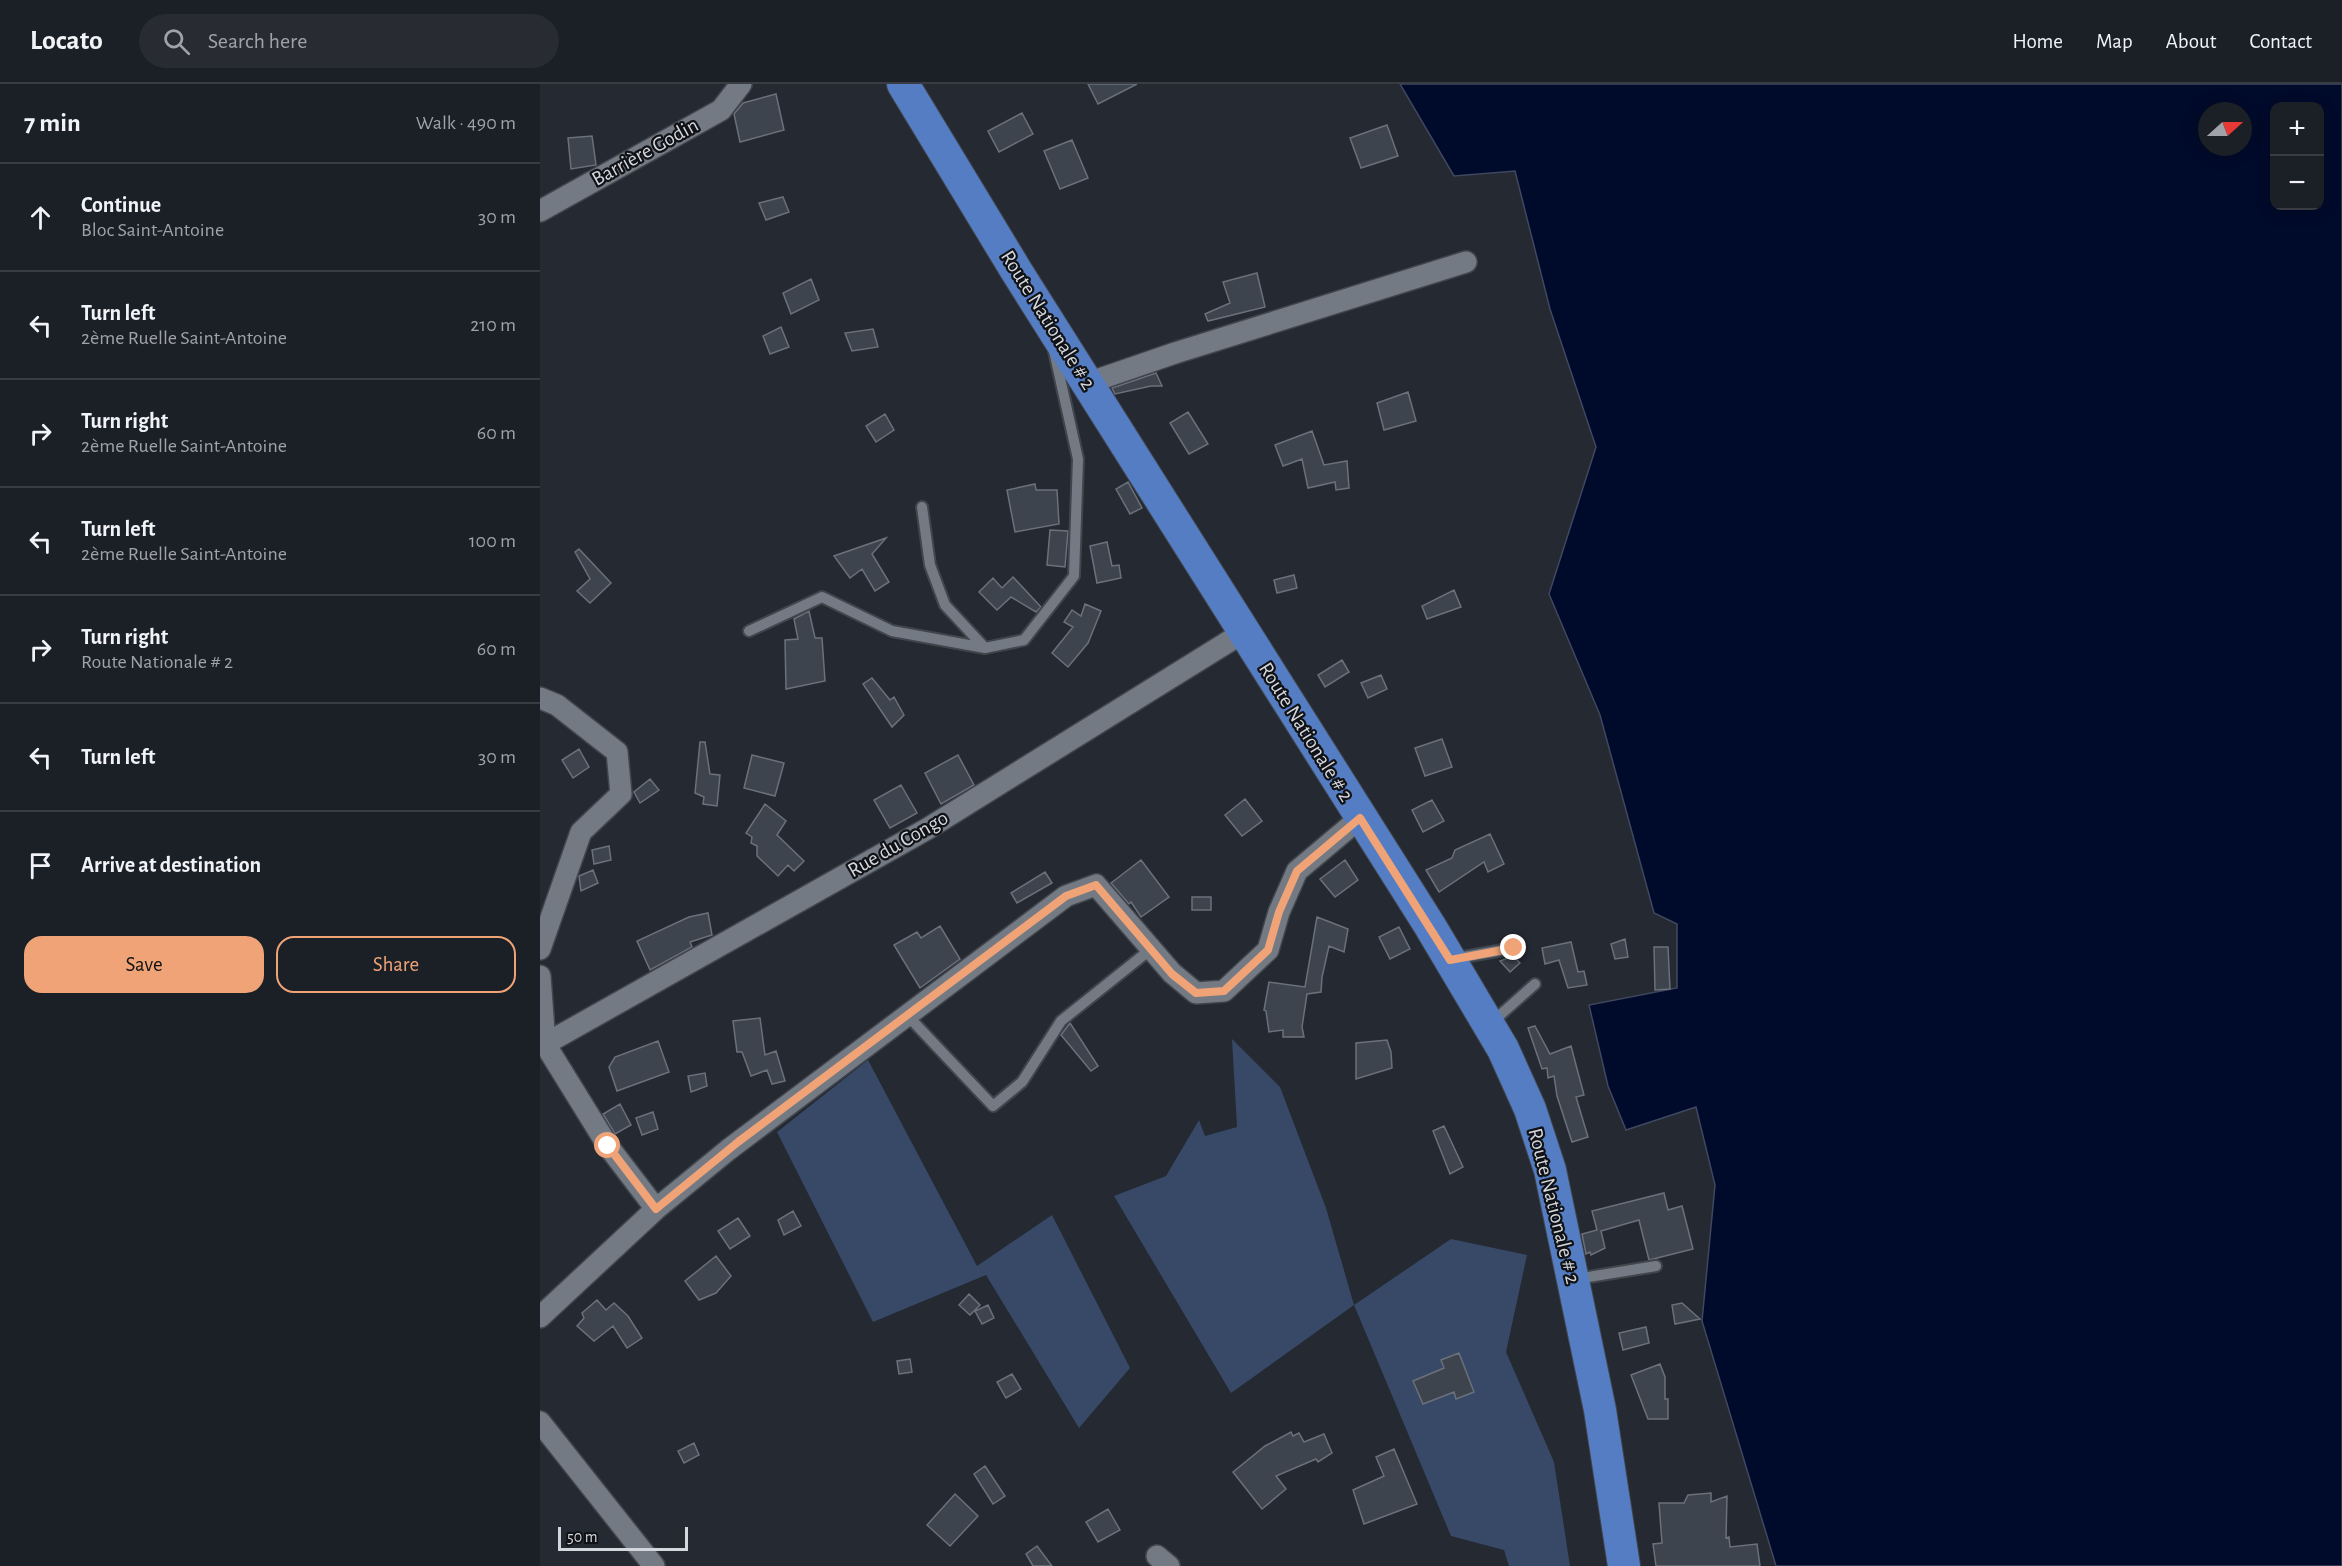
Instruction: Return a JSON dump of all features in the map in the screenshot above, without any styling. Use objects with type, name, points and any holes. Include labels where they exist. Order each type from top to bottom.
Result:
[{"type":"main road","name":"Route Nationale # 2","points":[[903,84],[1047,319],[1450,960],[1503,1049],[1530,1108],[1550,1170],[1599,1410],[1624,1566]]},
{"type":"street","name":"Barrière Godin","points":[[540,212],[721,110],[741,84]]},
{"type":"street","points":[[1088,383],[1175,353],[1466,261]]},
{"type":"street","name":"Rue du Congo","points":[[545,1044],[927,829],[1244,632]]},
{"type":"street","points":[[540,698],[557,705],[617,752],[621,794],[581,832],[540,949]]},
{"type":"street","points":[[540,1317],[656,1209],[733,1146],[1066,896],[1096,885],[1172,974],[1196,993],[1224,991],[1268,950],[1279,912],[1297,871],[1360,818]]},
{"type":"street","points":[[540,976],[545,1044],[608,1146],[656,1209]]},
{"type":"street","points":[[540,1422],[654,1566]]},
{"type":"lane","points":[[749,631],[822,597],[892,631],[985,648],[1024,639],[1074,576],[1078,459],[1047,319]]},
{"type":"lane","points":[[922,507],[930,565],[945,605],[985,648]]},
{"type":"lane","points":[[1450,960],[1514,948]]},
{"type":"lane","points":[[908,1015],[993,1106],[1022,1082],[1061,1021],[1151,950]]},
{"type":"lane","points":[[1489,1026],[1535,984]]},
{"type":"lane","points":[[1573,1280],[1656,1266]]},
{"type":"shaded area","points":[[1400,84],[2342,84],[2342,1566],[1776,1566],[1702,1321],[1715,1185],[1696,1107],[1626,1130],[1608,1086],[1589,1005],[1677,988],[1677,924],[1654,913],[1600,715],[1549,594],[1596,447],[1550,309],[1515,171],[1454,176]]},
{"type":"shaded area","points":[[1232,1039],[1280,1087],[1326,1208],[1354,1305],[1231,1393],[1114,1196],[1166,1176],[1199,1120],[1205,1136],[1237,1127]]},
{"type":"shaded area","points":[[868,1060],[977,1266],[1052,1215],[1130,1368],[1079,1428],[986,1275],[873,1322],[777,1132]]},
{"type":"shaded area","points":[[1451,1239],[1527,1255],[1506,1352],[1554,1462],[1570,1566],[1509,1566],[1504,1550],[1451,1536],[1354,1305]]},
{"type":"building","points":[[1088,84],[1137,84],[1098,104]]},
{"type":"building","points":[[776,94],[784,130],[740,142],[734,114],[743,103]]},
{"type":"building","points":[[1022,113],[1033,134],[999,152],[988,131]]},
{"type":"building","points":[[1387,125],[1398,156],[1361,168],[1350,138]]},
{"type":"building","points":[[592,136],[596,165],[571,169],[568,138]]},
{"type":"building","points":[[1072,140],[1088,178],[1060,189],[1044,151]]},
{"type":"building","points":[[783,197],[789,212],[766,220],[759,203]]},
{"type":"building","points":[[1257,273],[1265,307],[1208,321],[1205,314],[1230,303],[1223,282]]},
{"type":"building","points":[[811,279],[819,300],[791,314],[783,293]]},
{"type":"building","points":[[781,327],[789,347],[770,354],[763,336]]},
{"type":"building","points":[[873,329],[878,347],[852,351],[845,333]]},
{"type":"building","points":[[1156,373],[1162,386],[1151,386],[1115,394],[1112,388]]},
{"type":"building","points":[[1408,392],[1416,421],[1384,430],[1377,403]]},
{"type":"building","points":[[1188,412],[1208,444],[1189,454],[1170,423]]},
{"type":"building","points":[[885,414],[894,430],[876,442],[866,426]]},
{"type":"building","points":[[1312,431],[1324,465],[1347,461],[1349,488],[1336,490],[1335,482],[1308,488],[1302,459],[1283,466],[1275,445]]},
{"type":"building","points":[[1128,482],[1142,508],[1130,514],[1116,489]]},
{"type":"building","points":[[1035,484],[1036,490],[1057,490],[1059,524],[1015,532],[1007,490]]},
{"type":"building","points":[[1050,530],[1068,531],[1065,567],[1047,565]]},
{"type":"building","points":[[886,538],[872,554],[889,582],[875,591],[862,569],[850,578],[834,556]]},
{"type":"building","points":[[1107,542],[1112,566],[1119,565],[1121,578],[1097,583],[1090,546]]},
{"type":"building","points":[[579,549],[611,583],[590,603],[577,591],[590,579],[575,552]]},
{"type":"building","points":[[1294,575],[1297,588],[1277,593],[1274,580]]},
{"type":"building","points":[[1013,577],[1041,607],[1036,612],[1011,597],[997,610],[979,592],[993,578],[1002,588]]},
{"type":"building","points":[[1454,590],[1461,607],[1427,619],[1422,606]]},
{"type":"building","points":[[1085,604],[1101,611],[1088,643],[1068,667],[1052,653],[1073,627],[1064,622],[1072,610],[1081,616]]},
{"type":"building","points":[[809,611],[815,638],[822,638],[825,681],[786,689],[785,640],[798,639],[794,619]]},
{"type":"building","points":[[1342,660],[1349,672],[1325,687],[1318,675]]},
{"type":"building","points":[[1381,675],[1387,689],[1368,698],[1361,683]]},
{"type":"building","points":[[872,678],[890,700],[894,697],[904,715],[892,727],[863,684]]},
{"type":"building","points":[[1442,739],[1452,767],[1425,776],[1415,748]]},
{"type":"building","points":[[700,742],[705,742],[710,774],[720,775],[717,806],[703,804],[704,797],[695,793]]},
{"type":"building","points":[[579,749],[589,767],[573,778],[562,760]]},
{"type":"building","points":[[752,755],[784,763],[775,796],[744,788]]},
{"type":"building","points":[[958,755],[974,785],[941,804],[925,773]]},
{"type":"building","points":[[650,779],[659,790],[640,803],[634,792]]},
{"type":"building","points":[[901,785],[917,813],[890,828],[874,800]]},
{"type":"building","points":[[1245,799],[1262,821],[1242,836],[1225,815]]},
{"type":"building","points":[[1432,800],[1444,821],[1423,832],[1412,810]]},
{"type":"building","points":[[765,804],[786,821],[777,835],[804,861],[794,871],[788,865],[778,876],[757,856],[757,846],[751,843],[752,837],[746,833]]},
{"type":"building","points":[[1490,834],[1504,864],[1488,872],[1484,862],[1439,892],[1426,870],[1452,858],[1455,850]]},
{"type":"building","points":[[609,846],[611,860],[594,864],[592,850]]},
{"type":"building","points":[[1141,860],[1169,897],[1141,917],[1131,902],[1129,904],[1111,883]]},
{"type":"building","points":[[1345,860],[1358,880],[1335,897],[1320,879]]},
{"type":"building","points":[[593,870],[598,883],[581,891],[579,876]]},
{"type":"building","points":[[1045,872],[1052,883],[1017,903],[1011,893]]},
{"type":"building","points":[[1192,897],[1211,897],[1211,910],[1192,910]]},
{"type":"building","points":[[708,913],[712,935],[690,942],[692,947],[650,970],[637,941],[689,917]]},
{"type":"building","points":[[1317,917],[1348,929],[1344,952],[1329,946],[1321,992],[1307,994],[1302,1027],[1304,1037],[1283,1037],[1283,1030],[1269,1032],[1264,1010],[1269,982],[1305,987]]},
{"type":"building","points":[[940,926],[960,959],[920,988],[894,945],[917,932],[921,938]]},
{"type":"building","points":[[1399,927],[1410,949],[1390,959],[1379,937]]},
{"type":"building","points":[[1625,939],[1628,957],[1615,959],[1611,944]]},
{"type":"building","points":[[1571,942],[1578,972],[1584,971],[1587,985],[1568,988],[1559,960],[1545,964],[1542,948]]},
{"type":"building","points":[[1654,947],[1668,947],[1670,989],[1655,990]]},
{"type":"building","points":[[1513,956],[1520,963],[1510,972],[1500,961]]},
{"type":"building","points":[[760,1018],[765,1055],[776,1051],[785,1081],[772,1084],[767,1070],[751,1076],[742,1052],[737,1052],[733,1021]]},
{"type":"building","points":[[1070,1023],[1098,1066],[1091,1071],[1061,1035]]},
{"type":"building","points":[[1535,1026],[1550,1054],[1571,1046],[1584,1095],[1576,1097],[1588,1137],[1572,1142],[1557,1096],[1554,1076],[1548,1078],[1547,1068],[1542,1069],[1528,1028]]},
{"type":"building","points":[[1387,1040],[1391,1052],[1392,1068],[1356,1079],[1356,1043]]},
{"type":"building","points":[[658,1041],[669,1072],[617,1091],[609,1067],[615,1057]]},
{"type":"building","points":[[705,1073],[707,1086],[691,1092],[688,1076]]},
{"type":"building","points":[[620,1104],[631,1125],[615,1134],[603,1114]]},
{"type":"building","points":[[653,1112],[658,1129],[642,1135],[636,1118]]},
{"type":"building","points":[[1444,1126],[1463,1167],[1450,1174],[1433,1131]]},
{"type":"building","points":[[1664,1193],[1668,1210],[1682,1206],[1693,1249],[1649,1260],[1639,1220],[1601,1231],[1605,1248],[1591,1255],[1590,1252],[1586,1254],[1582,1234],[1597,1230],[1592,1211]]},
{"type":"building","points":[[793,1211],[801,1226],[784,1235],[778,1220]]},
{"type":"building","points":[[738,1218],[750,1236],[730,1249],[718,1231]]},
{"type":"building","points":[[716,1256],[731,1276],[716,1293],[699,1300],[685,1281]]},
{"type":"building","points":[[969,1294],[980,1305],[970,1315],[959,1305]]},
{"type":"building","points":[[597,1300],[606,1310],[614,1303],[628,1316],[642,1338],[627,1348],[613,1326],[594,1341],[577,1326],[584,1318],[582,1313]]},
{"type":"building","points":[[1682,1303],[1700,1319],[1675,1324],[1672,1305]]},
{"type":"building","points":[[988,1305],[994,1318],[982,1324],[975,1311]]},
{"type":"building","points":[[1646,1327],[1649,1343],[1623,1350],[1619,1333]]},
{"type":"building","points":[[1459,1353],[1474,1392],[1456,1399],[1454,1392],[1423,1404],[1413,1381],[1444,1368],[1441,1360]]},
{"type":"building","points":[[910,1359],[912,1372],[899,1374],[897,1361]]},
{"type":"building","points":[[1660,1364],[1665,1377],[1668,1419],[1648,1419],[1631,1375]]},
{"type":"building","points":[[1012,1374],[1021,1389],[1006,1398],[997,1382]]},
{"type":"building","points":[[1291,1432],[1293,1436],[1299,1433],[1304,1442],[1324,1434],[1332,1453],[1318,1462],[1316,1459],[1276,1476],[1286,1489],[1262,1509],[1233,1472],[1265,1446]]},
{"type":"building","points":[[694,1443],[699,1455],[684,1463],[678,1451]]},
{"type":"building","points":[[1394,1449],[1417,1504],[1364,1524],[1353,1490],[1384,1476],[1376,1457]]},
{"type":"building","points":[[985,1466],[1005,1496],[993,1504],[974,1474]]},
{"type":"building","points":[[1711,1493],[1711,1502],[1727,1496],[1726,1538],[1729,1537],[1730,1547],[1757,1544],[1760,1566],[1656,1566],[1653,1544],[1662,1543],[1659,1503],[1684,1503],[1688,1495]]},
{"type":"building","points":[[955,1494],[978,1516],[950,1546],[927,1525]]},
{"type":"building","points":[[1108,1509],[1120,1530],[1098,1542],[1086,1522]]},
{"type":"building","points":[[1037,1546],[1052,1566],[1033,1566],[1026,1554]]},
{"type":"route","points":[[608,1146],[656,1209],[738,1142],[1066,896],[1096,885],[1172,974],[1196,993],[1224,991],[1268,950],[1279,912],[1297,871],[1360,818],[1450,960],[1514,948]]}]
